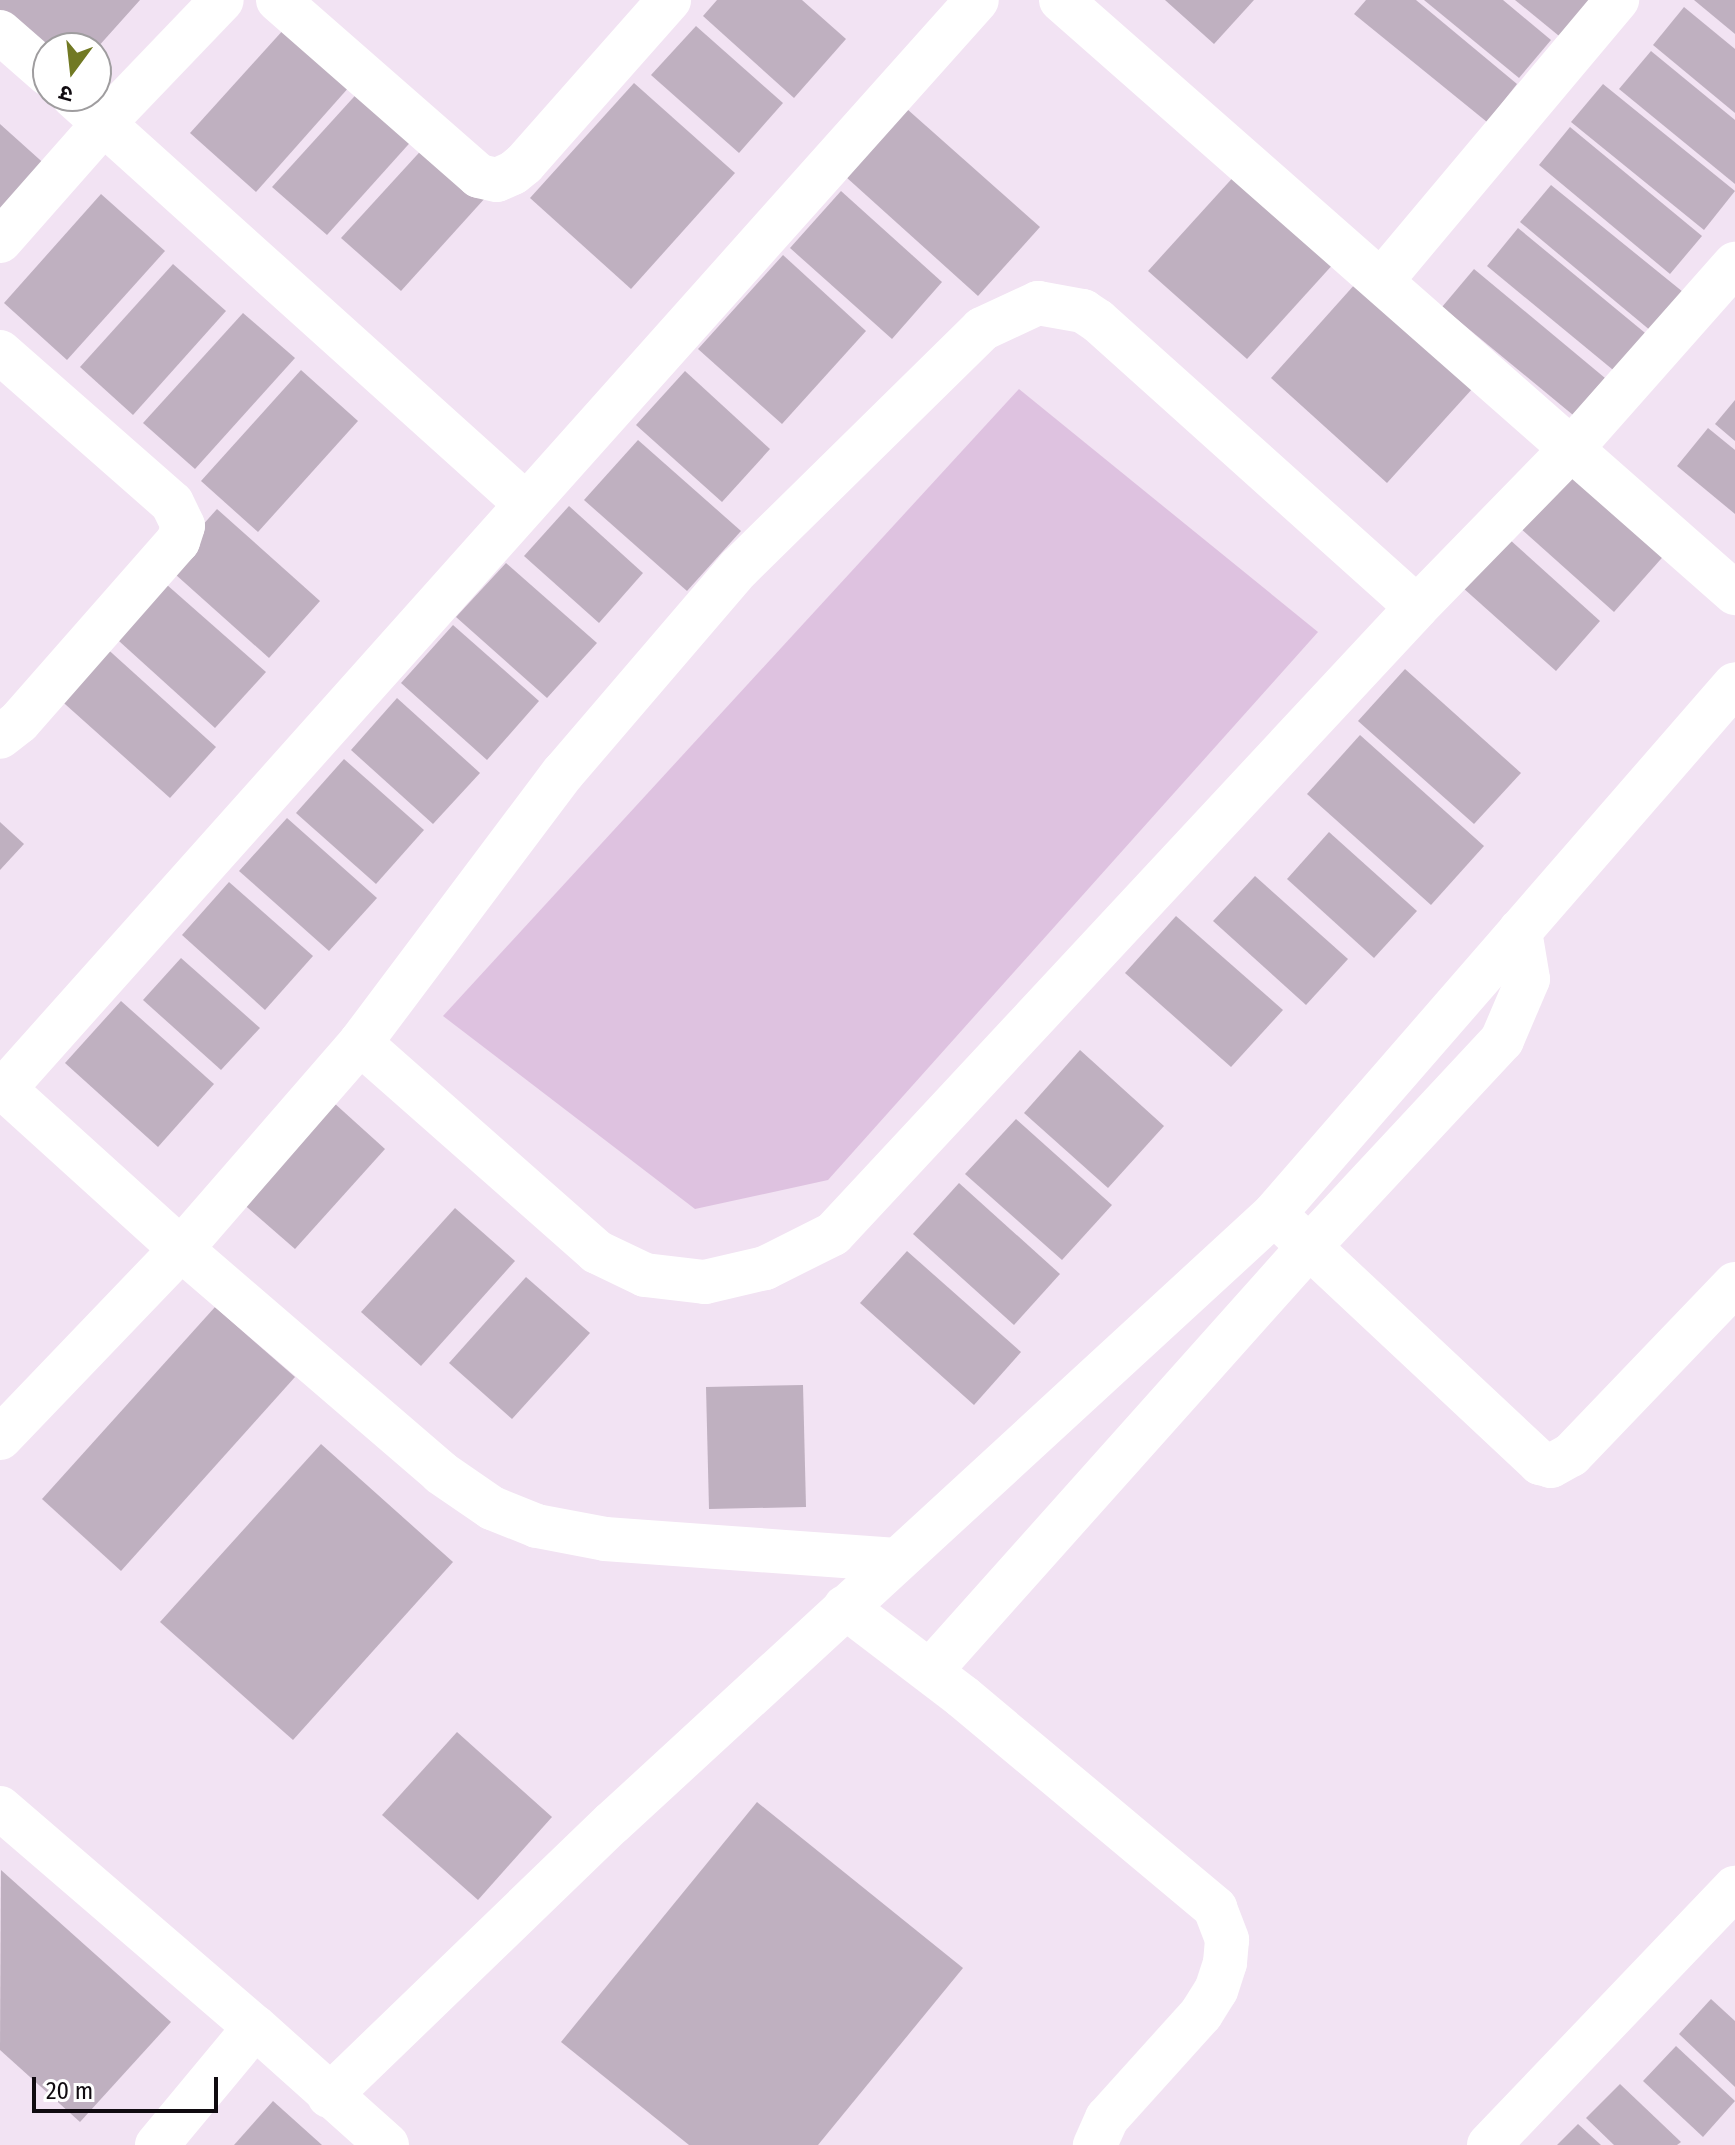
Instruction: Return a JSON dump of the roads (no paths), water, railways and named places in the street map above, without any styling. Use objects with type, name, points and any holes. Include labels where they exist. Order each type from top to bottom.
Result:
[{"type":"street","points":[[112,91],[222,0]]},
{"type":"street","points":[[278,0],[479,176],[497,180],[524,164],[669,0]]},
{"type":"street","points":[[896,1560],[605,1539],[537,1526],[492,1508],[441,1473],[181,1249],[2,1087],[977,0]]},
{"type":"street","points":[[1061,0],[1735,593]]},
{"type":"street","points":[[1382,280],[1617,0]]},
{"type":"street","points":[[0,32],[32,60]]},
{"type":"street","points":[[0,241],[88,112]]},
{"type":"street","points":[[91,112],[526,504]]},
{"type":"street","points":[[360,1043],[597,1252],[645,1275],[705,1282],[765,1268],[833,1234],[1417,607],[1572,448],[1735,264]]},
{"type":"street","points":[[0,1438],[181,1249],[360,1043],[563,773],[739,568],[982,329],[1038,303],[1083,311],[1098,321],[1417,607]]},
{"type":"street","points":[[0,352],[172,503],[183,526],[178,541],[19,722],[0,737]]},
{"type":"street","points":[[329,2096],[612,1823],[1274,1214],[1735,684]]},
{"type":"street","points":[[930,1671],[1309,1247],[1502,1040],[1528,979],[1520,931]]},
{"type":"street","points":[[1274,1214],[1540,1463],[1551,1466],[1571,1455],[1735,1284]]},
{"type":"street","points":[[845,1607],[930,1671],[1215,1908],[1227,1940],[1221,1976],[1201,2014],[1107,2118],[1095,2145]]},
{"type":"street","points":[[0,1808],[387,2145]]},
{"type":"street","points":[[1489,2145],[1735,1888]]},
{"type":"street","points":[[157,2145],[255,2027]]}]
